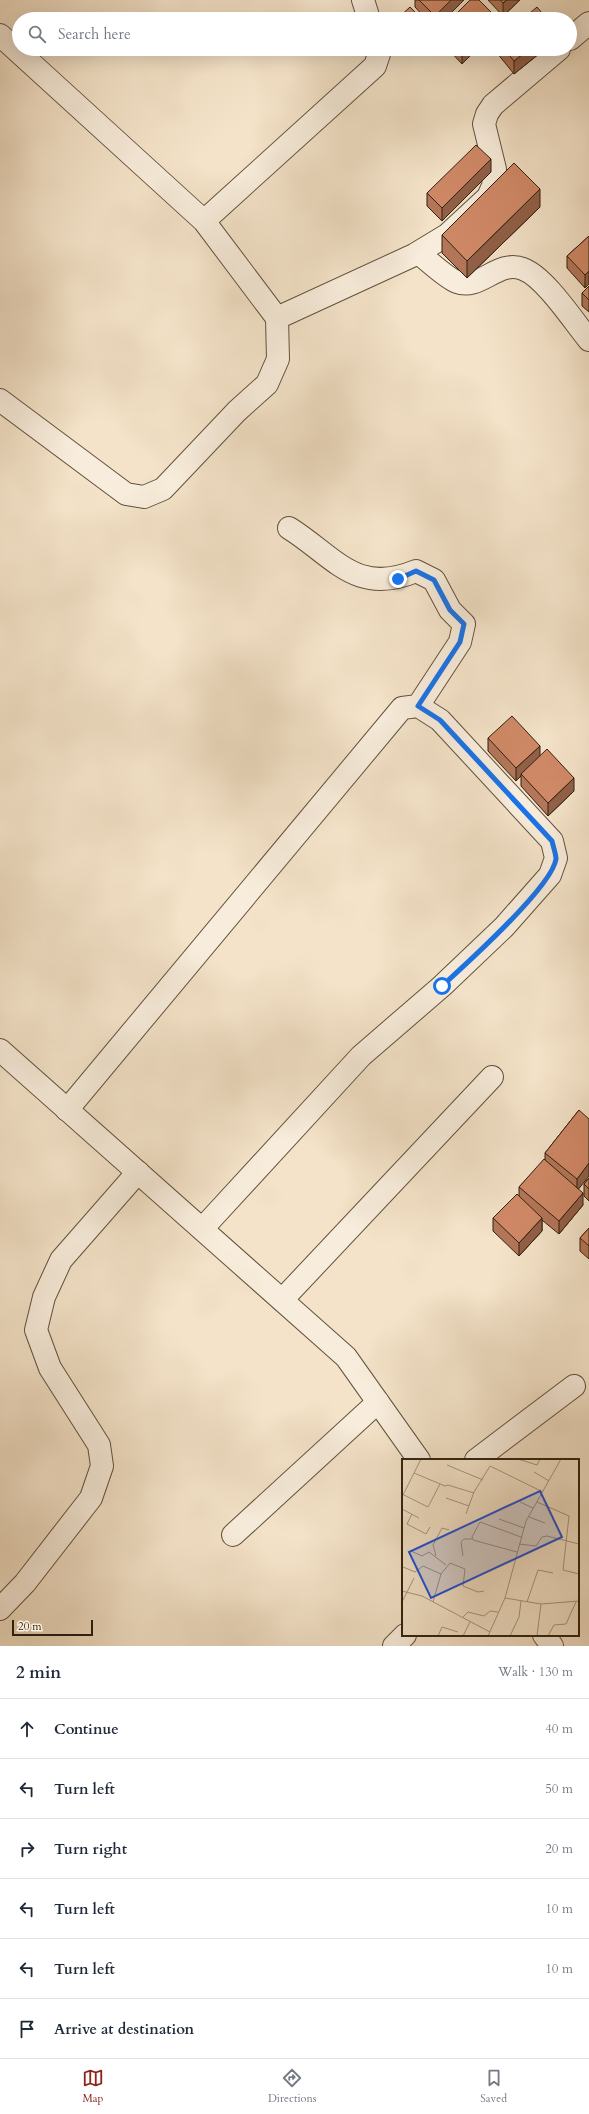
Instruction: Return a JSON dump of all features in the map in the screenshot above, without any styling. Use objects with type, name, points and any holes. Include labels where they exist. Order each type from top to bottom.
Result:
[{"type":"street","points":[[363,0],[367,12]]},
{"type":"street","points":[[577,33],[589,23]]},
{"type":"street","points":[[0,35],[12,46]]},
{"type":"street","points":[[0,400],[126,494],[144,497],[163,489],[237,411],[267,384],[278,359],[277,318],[204,221],[23,56]]},
{"type":"street","points":[[204,221],[375,66],[378,56]]},
{"type":"street","points":[[277,318],[418,252],[447,234],[488,197],[494,186],[495,169],[484,124],[487,114],[493,105],[551,56]]},
{"type":"street","points":[[418,252],[456,282],[469,284],[506,266],[523,268],[540,280],[589,340]]},
{"type":"street","points":[[289,528],[346,570],[366,578],[398,579],[416,571],[434,580],[450,610],[464,624],[460,642],[418,706]]},
{"type":"street","points":[[67,1110],[402,708],[418,706],[440,720],[552,841],[556,858],[550,875],[504,927],[454,976],[361,1056],[202,1229]]},
{"type":"street","points":[[0,1050],[346,1357],[418,1459]]},
{"type":"street","points":[[282,1300],[492,1077]]},
{"type":"street","points":[[0,1609],[25,1582],[91,1498],[102,1466],[99,1445],[50,1368],[36,1330],[44,1297],[61,1260],[138,1172]]},
{"type":"street","points":[[477,1459],[574,1386]]},
{"type":"street","points":[[233,1535],[378,1402]]},
{"type":"street","points":[[394,1646],[404,1636]]},
{"type":"street","points":[[545,1636],[552,1646]]},
{"type":"building","points":[[419,0],[451,0],[439,12],[431,12]]},
{"type":"building","points":[[470,0],[479,0],[491,12],[458,12]]},
{"type":"building","points":[[500,0],[507,0],[503,3]]},
{"type":"building","points":[[410,7],[415,12],[405,12]]},
{"type":"building","points":[[537,7],[541,12],[531,12]]},
{"type":"building","points":[[510,56],[520,56],[514,61]]},
{"type":"building","points":[[476,145],[491,159],[442,208],[427,193]]},
{"type":"building","points":[[514,163],[540,189],[467,261],[442,235]]},
{"type":"building","points":[[589,236],[589,271],[585,275],[567,256]]},
{"type":"building","points":[[589,286],[589,300],[582,293]]},
{"type":"building","points":[[512,716],[540,746],[516,768],[488,738]]},
{"type":"building","points":[[547,749],[574,778],[548,803],[521,774]]},
{"type":"building","points":[[579,1110],[589,1119],[589,1163],[577,1179],[545,1153]]},
{"type":"building","points":[[544,1159],[583,1193],[559,1221],[519,1187]]},
{"type":"building","points":[[589,1178],[589,1189],[584,1184]]},
{"type":"building","points":[[517,1194],[542,1218],[519,1243],[493,1218]]},
{"type":"building","points":[[589,1228],[589,1246],[580,1238]]},
{"type":"route","points":[[398,579],[416,571],[434,580],[450,610],[464,624],[460,642],[418,706],[440,720],[552,841],[556,858],[550,875],[504,927],[442,986]]}]
